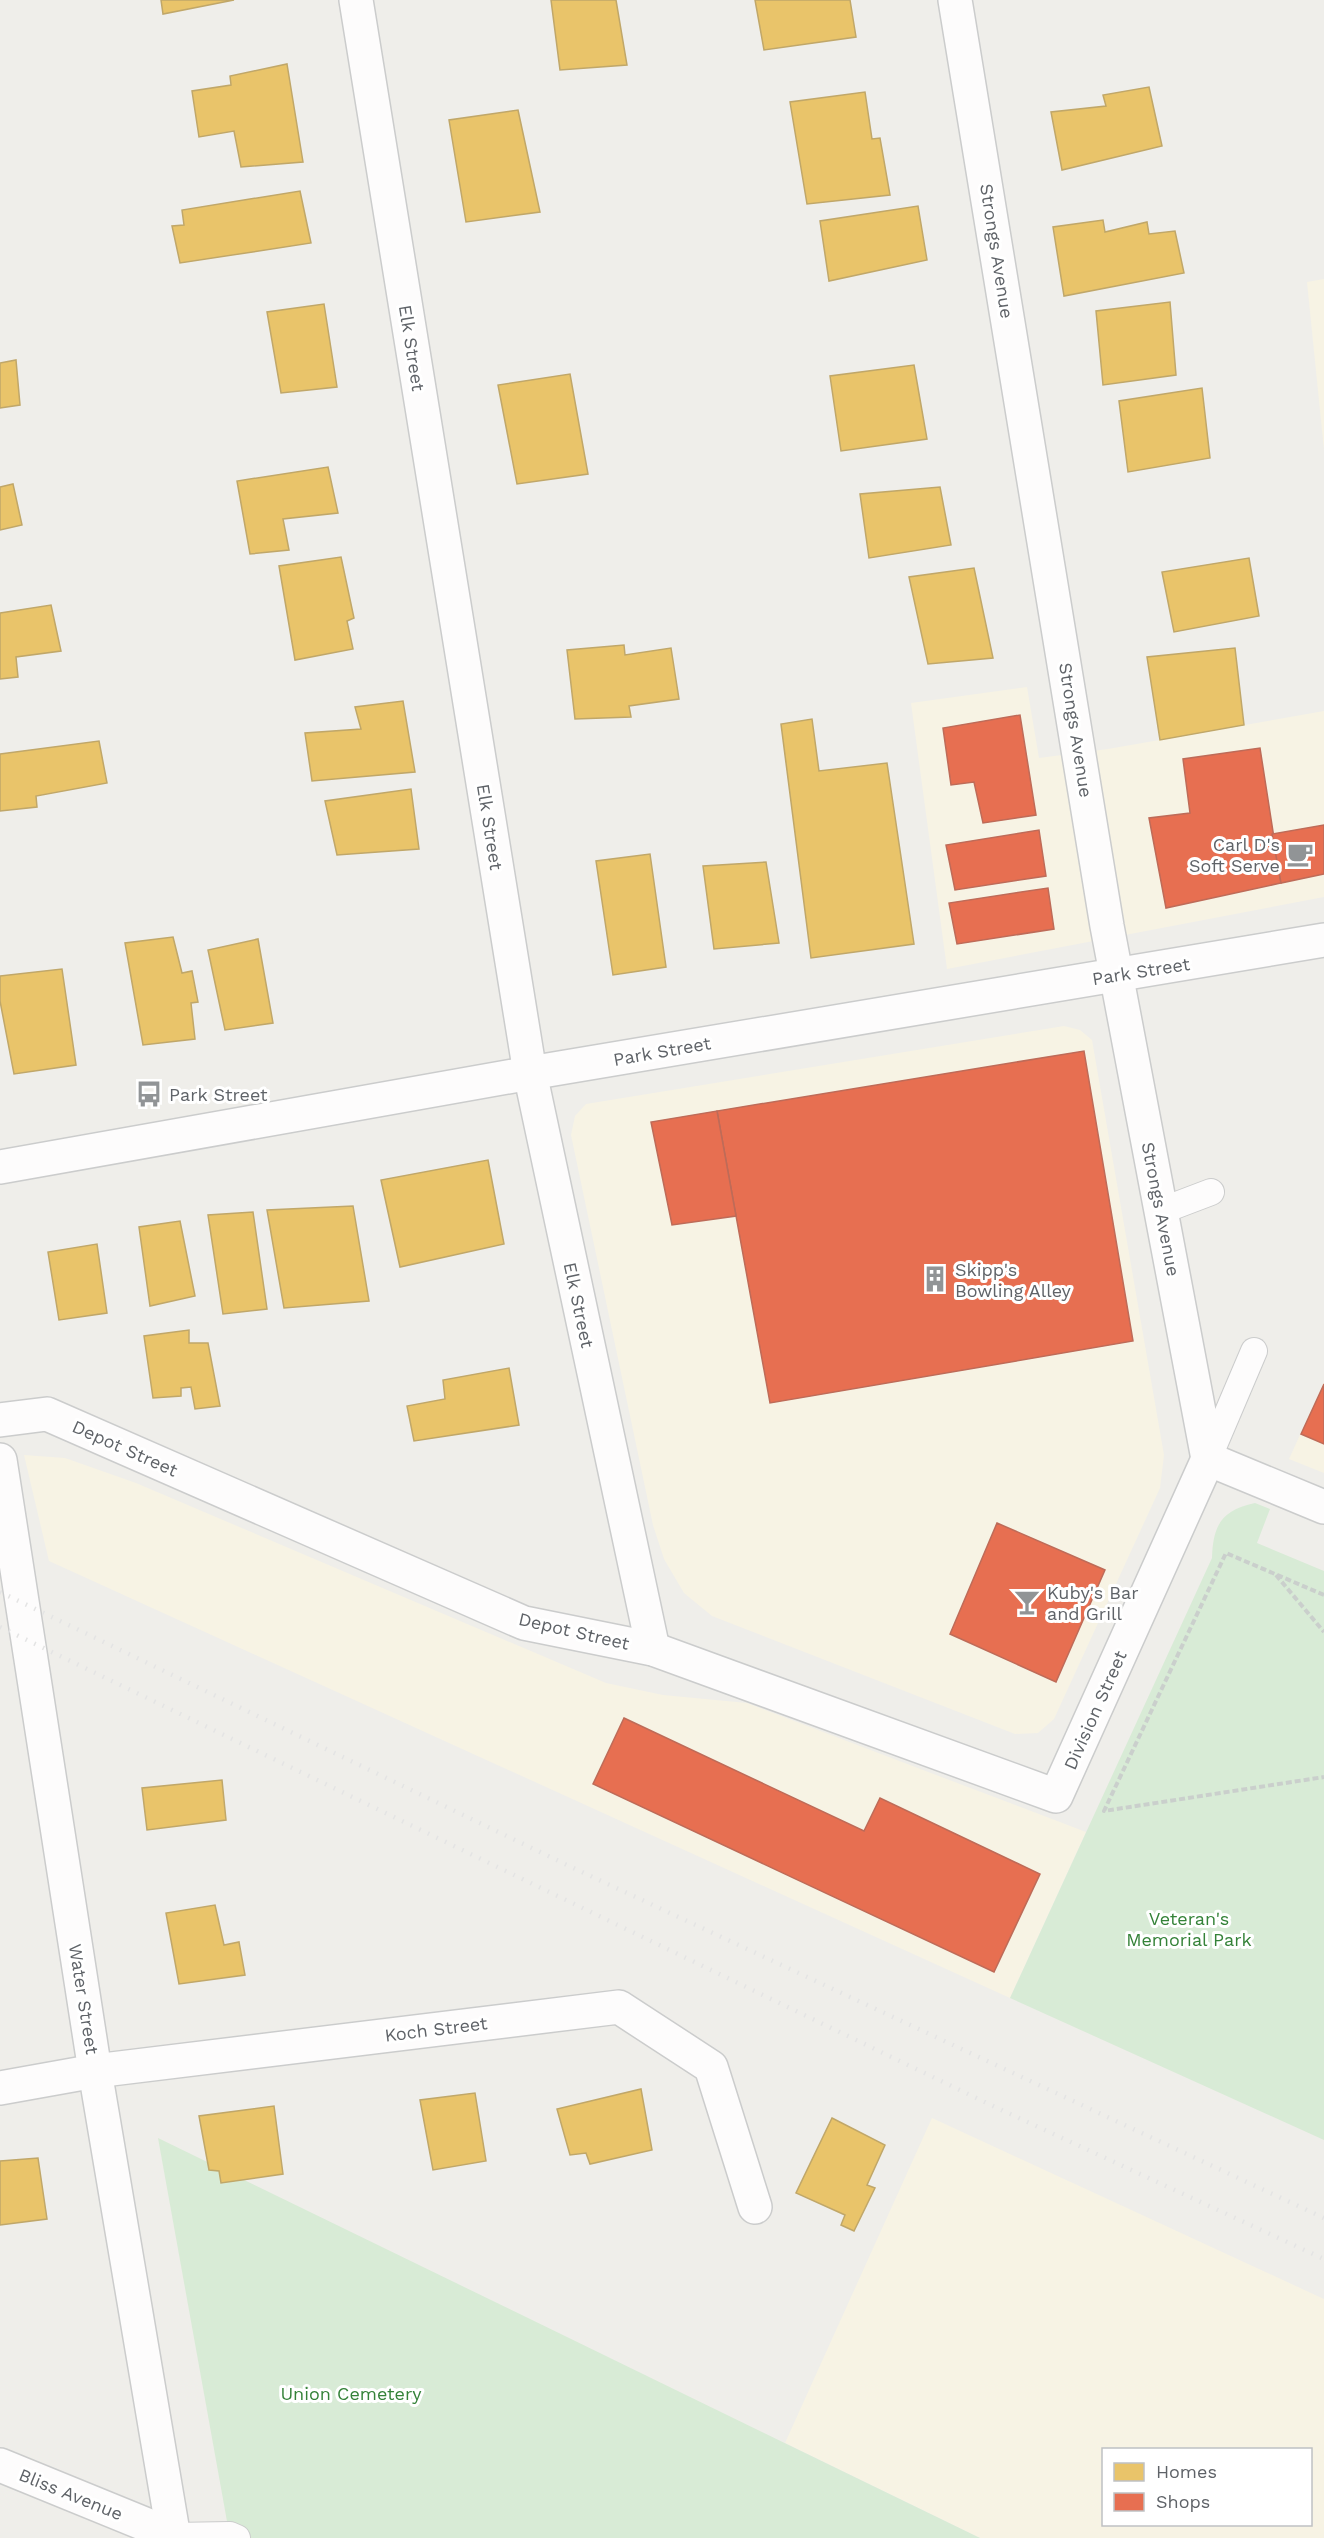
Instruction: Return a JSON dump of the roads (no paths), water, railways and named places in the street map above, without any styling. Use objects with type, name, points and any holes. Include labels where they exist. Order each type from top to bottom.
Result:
[{"type":"street","name":"Elk Street","points":[[356,0],[530,1073],[653,1649]]},
{"type":"street","name":"Strongs Avenue","points":[[955,0],[1117,975],[1208,1459]]},
{"type":"street","name":"Park Street","points":[[0,1167],[530,1073],[1322,941]]},
{"type":"street","name":"Depot Street","points":[[0,1420],[47,1414],[524,1623],[653,1649],[1056,1796]]},
{"type":"street","points":[[1208,1459],[1324,1507]]},
{"type":"street","name":"Division Street","points":[[1056,1796],[1208,1459]]},
{"type":"street","name":"Water Street","points":[[0,1460],[95,2071],[171,2537]]},
{"type":"street","name":"Koch Street","points":[[0,2088],[95,2071],[619,2007],[711,2067],[755,2207]]},
{"type":"street","name":"Bliss Avenue","points":[[0,2465],[171,2537]]},
{"type":"lane","points":[[1161,1211],[1211,1192]]},
{"type":"lane","points":[[1208,1459],[1254,1351]]},
{"type":"lane","points":[[171,2537],[230,2535],[237,2538]]},
{"type":"railway","points":[[0,1592],[567,1865],[1324,2218]]},
{"type":"railway","points":[[0,1627],[995,2107],[1324,2259]]},
{"type":"place","name":"Carl D's Soft Serve","points":[[1300,854]]},
{"type":"place","name":"Park Street","points":[[149,1094]]},
{"type":"place","name":"Skipp's Bowling Alley","points":[[935,1279]]},
{"type":"place","name":"Kuby's Bar and Grill","points":[[1027,1602]]},
{"type":"park label","name":"Veteran's Memorial Park","points":[[1189,1928]]},
{"type":"park label","name":"Union Cemetery","points":[[351,2393]]}]
